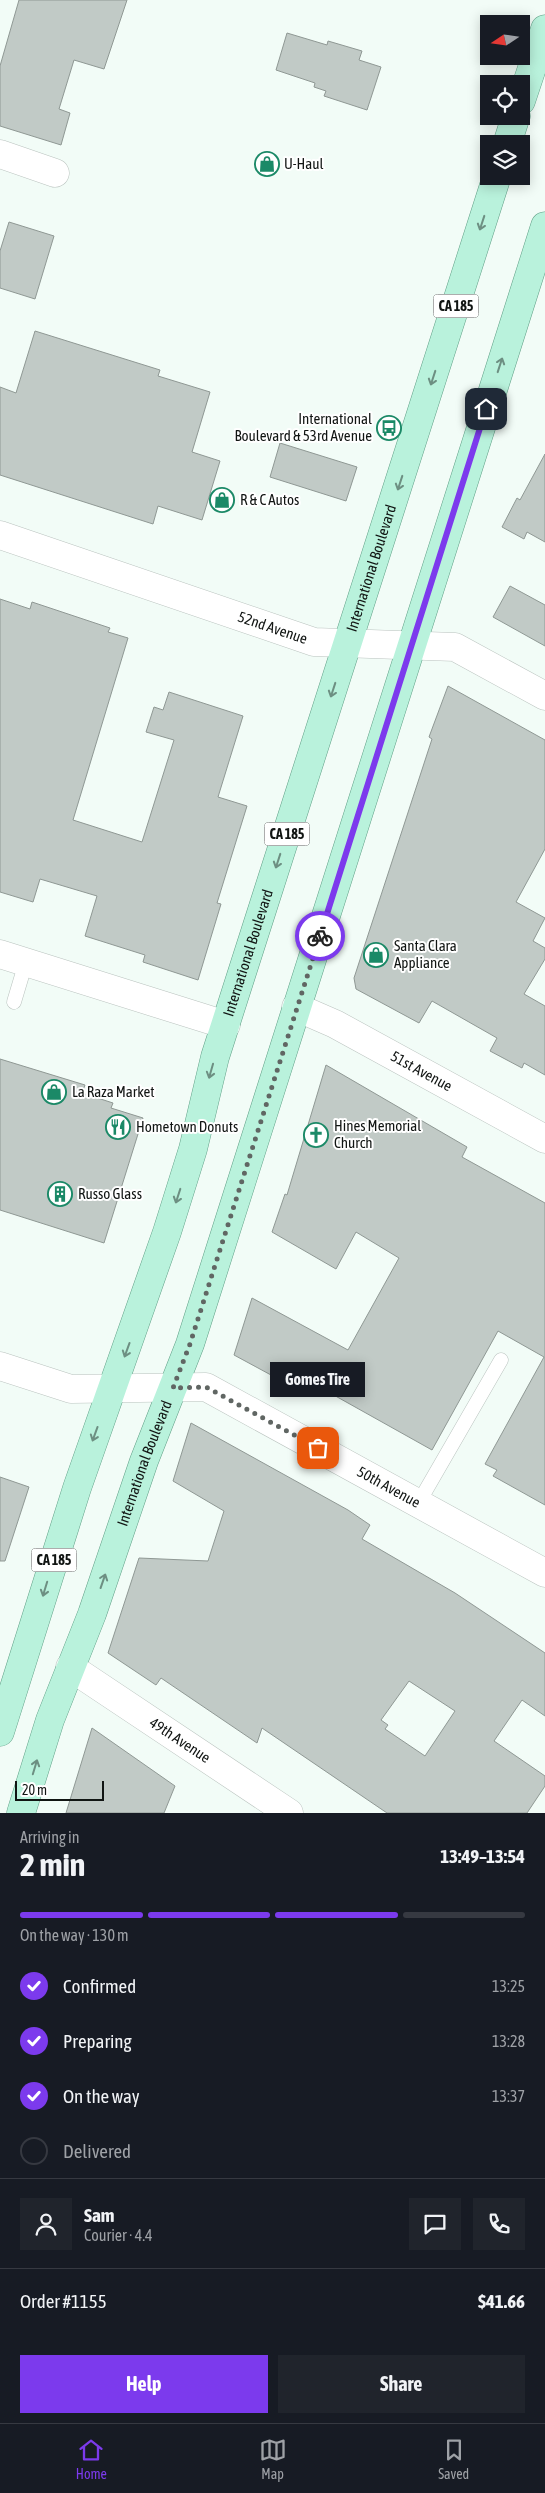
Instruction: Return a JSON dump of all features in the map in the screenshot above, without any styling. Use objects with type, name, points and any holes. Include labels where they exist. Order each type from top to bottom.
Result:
[{"type":"main road","points":[[530,75],[545,29]]},
{"type":"main road","name":"International Boulevard","points":[[0,1732],[77,1488],[150,1282],[190,1158],[205,1095],[226,1024],[494,185]]},
{"type":"main road","name":"International Boulevard","points":[[21,1813],[50,1720],[92,1614],[144,1461],[190,1344],[544,232]]},
{"type":"street","points":[[0,154],[55,173]]},
{"type":"street","name":"52nd Avenue","points":[[0,535],[314,642],[455,647],[545,696]]},
{"type":"street","points":[[0,954],[226,1024]]},
{"type":"street","name":"51st Avenue","points":[[296,1007],[335,1024],[545,1139]]},
{"type":"street","name":"50th Avenue","points":[[0,1366],[71,1389],[206,1387],[420,1502],[545,1573]]},
{"type":"street","name":"49th Avenue","points":[[70,1667],[289,1813]]},
{"type":"lane","points":[[14,1002],[26,962]]},
{"type":"lane","points":[[420,1502],[501,1360]]},
{"type":"building","points":[[19,0],[127,0],[104,69],[74,60],[59,109],[70,113],[61,145],[0,126],[0,66]]},
{"type":"building","points":[[287,33],[327,45],[328,41],[362,51],[359,60],[381,67],[367,110],[324,96],[326,91],[314,87],[315,83],[276,70]]},
{"type":"building","points":[[9,222],[54,236],[35,299],[0,288],[0,251]]},
{"type":"building","points":[[35,331],[160,370],[158,376],[210,392],[192,452],[220,461],[202,520],[158,506],[153,524],[0,475],[0,387],[16,393]]},
{"type":"building","points":[[280,443],[357,467],[346,501],[270,477]]},
{"type":"building","points":[[545,454],[545,542],[527,532],[524,539],[502,527],[517,498],[520,500]]},
{"type":"building","points":[[510,586],[545,605],[545,646],[493,617]]},
{"type":"building","points":[[0,599],[30,609],[32,602],[110,628],[108,632],[128,638],[73,820],[142,842],[174,740],[146,732],[154,707],[163,710],[169,692],[243,716],[218,797],[247,806],[217,903],[221,904],[198,980],[143,962],[145,955],[85,936],[97,896],[40,879],[33,902],[0,892]]},
{"type":"building","points":[[448,686],[545,740],[545,849],[516,902],[545,918],[533,941],[545,948],[545,959],[524,994],[545,1006],[545,1075],[524,1063],[522,1068],[490,1051],[497,1038],[432,1001],[419,1023],[356,989],[354,978],[432,739],[429,737]]},
{"type":"building","points":[[0,1059],[85,1085],[82,1093],[113,1103],[111,1108],[143,1118],[104,1243],[0,1210]]},
{"type":"building","points":[[326,1065],[467,1147],[462,1157],[545,1203],[545,1505],[493,1476],[497,1470],[485,1464],[544,1357],[498,1331],[432,1450],[314,1384],[308,1395],[234,1355],[252,1298],[348,1350],[399,1258],[356,1232],[336,1269],[272,1232],[285,1194],[287,1195]]},
{"type":"building","points":[[191,1423],[348,1510],[370,1525],[362,1539],[455,1593],[545,1653],[545,1716],[522,1700],[494,1741],[545,1776],[545,1786],[527,1813],[387,1813],[262,1728],[257,1743],[161,1678],[156,1685],[108,1653],[139,1558],[208,1561],[224,1511],[173,1481]],"holes":[[[409,1681],[455,1711],[425,1756],[385,1729],[388,1725],[381,1720]]]},
{"type":"building","points":[[0,1477],[29,1487],[5,1561],[0,1561]]},
{"type":"building","points":[[92,1728],[175,1786],[164,1813],[66,1813]]},
{"type":"way so far","points":[[318,1448],[206,1387],[173,1388],[190,1344],[320,936]]},
{"type":"place","name":"U-Haul","points":[[267,164]]},
{"type":"place","name":"International Boulevard & 53rd Avenue","points":[[389,428]]},
{"type":"place","name":"R & C Autos","points":[[222,500]]},
{"type":"place","name":"Santa Clara Appliance","points":[[376,955]]},
{"type":"place","name":"La Raza Market","points":[[54,1092]]},
{"type":"place","name":"Hometown Donuts","points":[[118,1127]]},
{"type":"place","name":"Hines Memorial Church","points":[[316,1135]]},
{"type":"place","name":"Russo Glass","points":[[60,1194]]},
{"type":"place","name":"Gomes Tire","points":[[318,1448]]},
{"type":"route","points":[[320,936],[486,409]]}]
